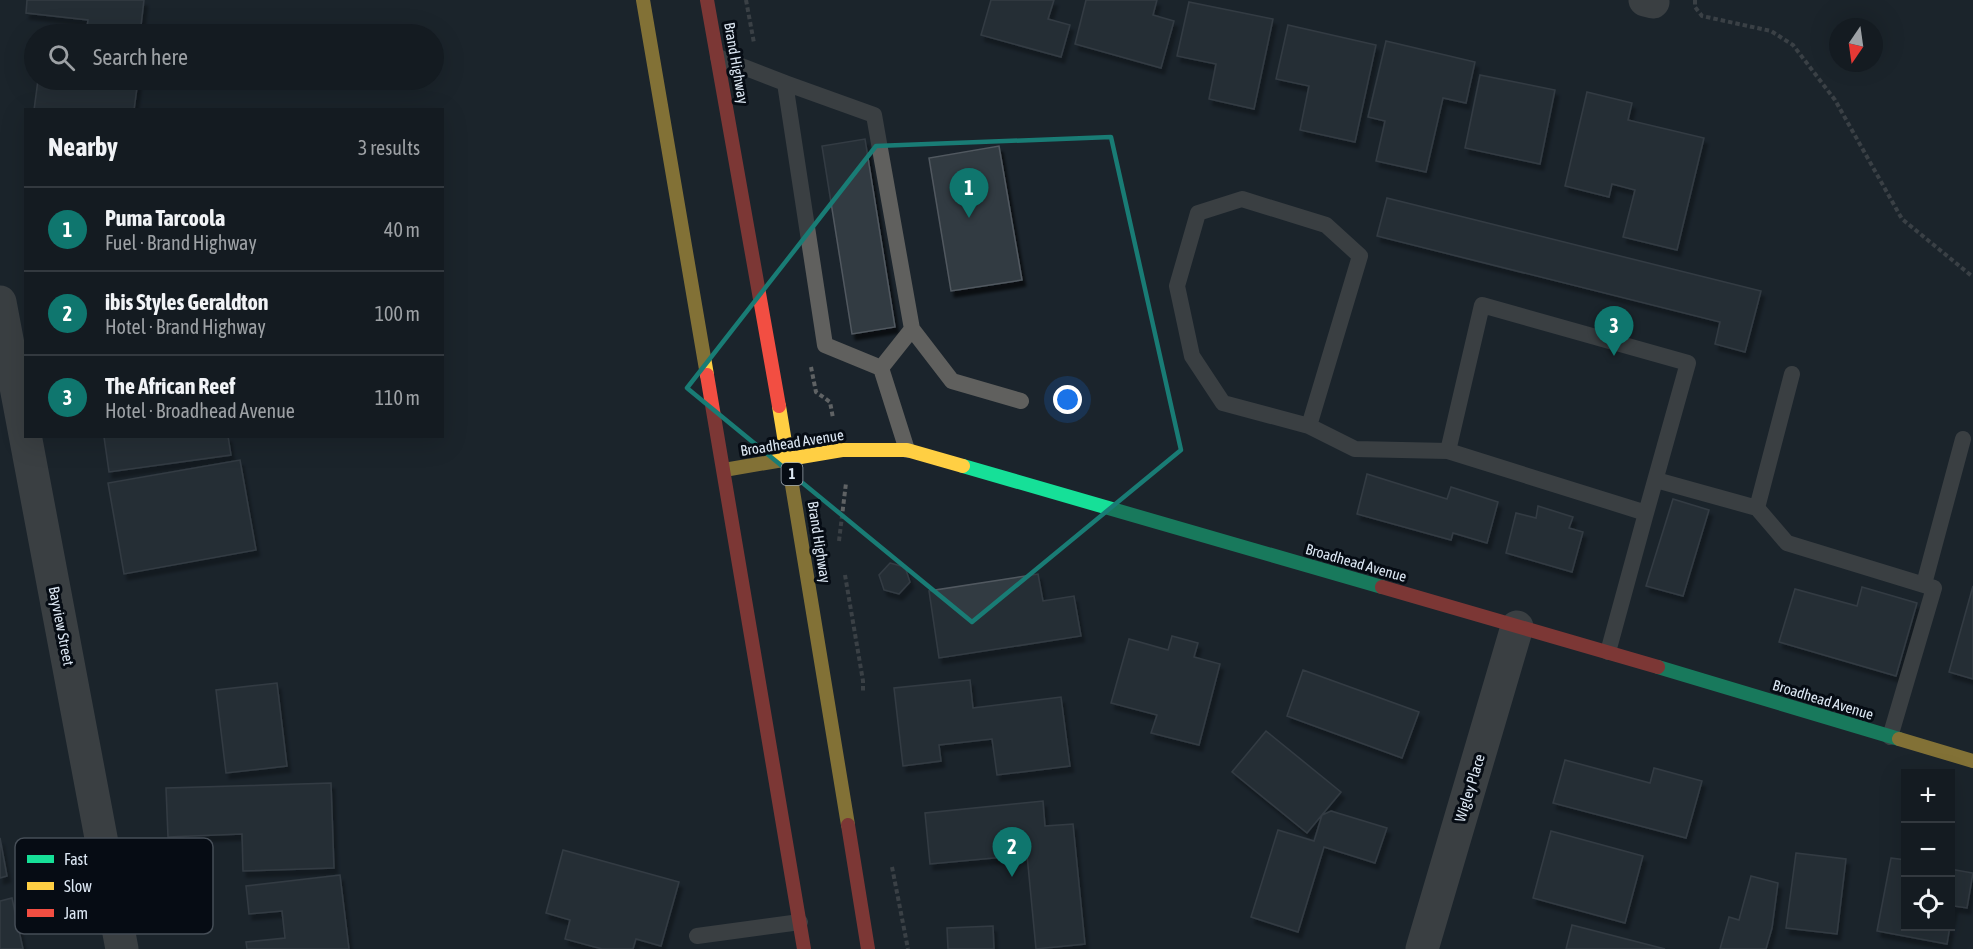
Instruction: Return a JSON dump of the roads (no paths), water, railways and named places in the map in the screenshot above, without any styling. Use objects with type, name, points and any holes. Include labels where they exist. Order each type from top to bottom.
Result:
[{"type":"main road","points":[[643,0],[804,949]]},
{"type":"main road","name":"Brand Highway","points":[[707,0],[789,459],[868,949]]},
{"type":"main road","name":"Broadhead Avenue","points":[[724,470],[842,450],[908,450],[1608,652],[1973,761]]},
{"type":"street","name":"Bayview Street","points":[[0,302],[24,429]]},
{"type":"street","name":"Bayview Street","points":[[26,438],[101,838]]},
{"type":"street","name":"Wigley Place","points":[[1422,949],[1517,627]]},
{"type":"street","name":"Bayview Street","points":[[119,934],[122,949]]},
{"type":"lane","points":[[718,57],[874,115],[912,329],[952,381],[1021,401]]},
{"type":"lane","points":[[785,83],[825,345],[882,368]]},
{"type":"lane","points":[[1309,426],[1360,256],[1326,225],[1242,199],[1198,213],[1177,286],[1192,356],[1224,403],[1309,426],[1355,449],[1448,452],[1646,513]]},
{"type":"lane","points":[[1448,452],[1482,305],[1688,363],[1608,652]]},
{"type":"lane","points":[[882,368],[912,329]]},
{"type":"lane","points":[[882,368],[908,450]]},
{"type":"lane","points":[[1757,508],[1792,374]]},
{"type":"lane","points":[[1924,584],[1963,440]]},
{"type":"lane","points":[[1656,480],[1757,508],[1787,543],[1934,588],[1890,737]]},
{"type":"lane","points":[[697,936],[800,922]]},
{"type":"place","name":"Puma Tarcoola","points":[[969,218]]},
{"type":"place","name":"The African Reef","points":[[1614,356]]},
{"type":"place","name":"ibis Styles Geraldton","points":[[1012,877]]}]
